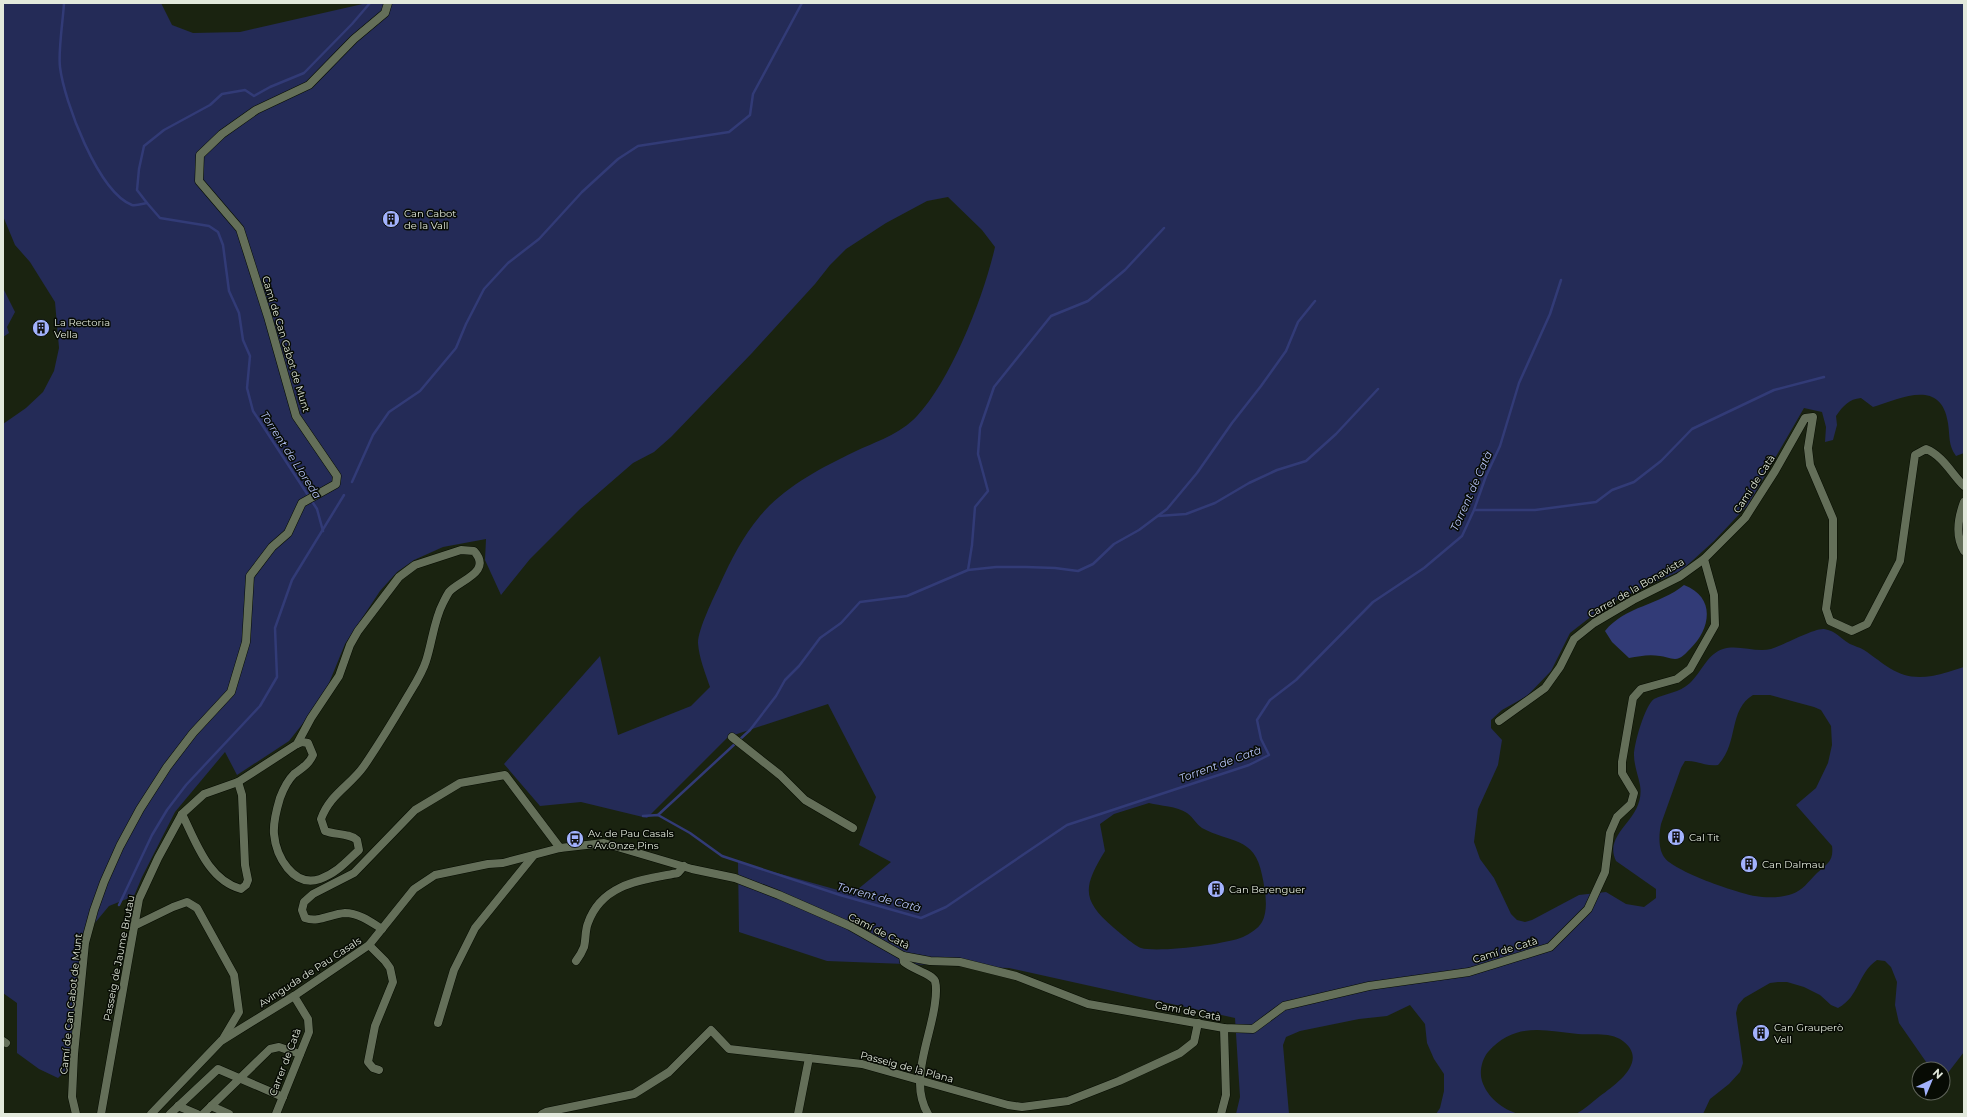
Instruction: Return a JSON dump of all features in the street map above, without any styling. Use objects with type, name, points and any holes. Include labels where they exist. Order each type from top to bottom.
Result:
[{"type":"street","name":"Camí de Can Cabot de Munt","points":[[76,1114],[72,1097],[85,943],[94,910],[120,846],[144,803],[167,767],[193,733],[231,692],[246,642],[250,576],[272,547],[288,533],[302,503],[336,484],[337,476],[296,416],[268,317],[240,228],[198,181],[200,155],[222,134],[256,110],[309,85],[354,39],[385,12],[388,3]]},
{"type":"street","name":"Camí de Catà","points":[[604,843],[684,866],[735,878],[779,895],[850,926],[903,956],[930,961],[960,962],[1016,976],[1088,1004],[1224,1028],[1253,1029],[1284,1006],[1369,986],[1469,972],[1550,947],[1588,909],[1605,872],[1610,833],[1617,817],[1631,804],[1634,793],[1622,773],[1622,762],[1632,698],[1641,689],[1677,679],[1690,669],[1715,625],[1714,595],[1704,558],[1745,518],[1775,471],[1804,418],[1813,417],[1808,448],[1810,465],[1833,519],[1833,558],[1826,609],[1830,621],[1852,631],[1867,624],[1900,561],[1915,454],[1926,448],[1936,452],[1952,474],[1964,486]]},
{"type":"street","points":[[1964,502],[1958,523],[1959,542],[1964,551]]},
{"type":"street","points":[[461,550],[474,551],[479,556],[480,564],[478,570],[473,576],[449,592],[442,604],[426,663],[407,698],[363,767],[329,802],[324,811],[321,819],[325,830],[338,835],[353,836],[357,840],[359,850],[346,864],[319,879],[300,878],[292,873],[279,855],[274,834],[280,798],[286,785],[293,775],[310,762],[313,755],[308,743],[297,744],[311,718],[339,676],[350,645],[358,631],[399,577],[415,565],[461,550]]},
{"type":"street","name":"Carrer de la Bonavista","points":[[1498,721],[1545,688],[1560,668],[1574,639],[1594,623],[1633,600],[1679,577],[1704,558]]},
{"type":"street","points":[[732,737],[780,775],[806,800],[853,828]]},
{"type":"street","name":"Passeig de Jaume Brutau","points":[[101,1114],[139,900],[158,858],[182,814],[204,794],[238,782],[297,744]]},
{"type":"street","points":[[382,929],[365,918],[345,913],[314,921],[305,918],[302,910],[304,902],[313,894],[354,873],[415,810],[431,799],[460,783],[505,775],[560,848]]},
{"type":"street","points":[[182,814],[193,835],[200,855],[207,864],[228,883],[241,889],[246,885],[248,880],[245,865],[242,795],[238,782]]},
{"type":"street","name":"Avinguda de Pau Casals","points":[[151,1114],[221,1041],[294,996],[369,945],[414,889],[435,875],[488,864],[503,863],[560,848],[604,843]]},
{"type":"street","points":[[438,1023],[454,970],[475,928],[534,855]]},
{"type":"street","points":[[576,961],[583,948],[587,924],[592,912],[600,902],[624,884],[678,872],[684,866]]},
{"type":"street","points":[[134,926],[173,907],[187,902],[197,908],[234,975],[237,990],[239,1012],[221,1041]]},
{"type":"street","points":[[369,945],[390,968],[393,982],[376,1026],[369,1054],[368,1062],[373,1068],[379,1070]]},
{"type":"street","points":[[903,956],[904,962],[911,968],[927,974],[934,980],[936,988],[934,1014],[919,1079],[923,1106],[928,1114]]},
{"type":"street","name":"Carrer de Catà","points":[[276,1114],[309,1032],[308,1019],[294,996]]},
{"type":"street","name":"Passeig de la Plana","points":[[542,1114],[634,1094],[669,1072],[711,1030],[729,1049],[862,1064],[919,1079],[1008,1106],[1022,1107],[1068,1101],[1119,1081],[1180,1053],[1194,1042],[1198,1023]]},
{"type":"street","points":[[1222,1114],[1226,1095],[1224,1028]]},
{"type":"street","points":[[203,1114],[270,1049],[279,1047],[300,1054]]},
{"type":"street","points":[[798,1114],[809,1058]]},
{"type":"street","points":[[170,1114],[218,1068],[283,1097]]},
{"type":"street","points":[[178,1106],[197,1114]]},
{"type":"street","points":[[211,1106],[229,1114]]},
{"type":"shaded area","points":[[3,3],[161,3],[172,25],[193,33],[240,32],[367,3],[1964,3],[1964,453],[1956,456],[1953,452],[1950,444],[1948,423],[1944,409],[1937,400],[1928,396],[1907,396],[1873,407],[1861,398],[1850,401],[1836,416],[1837,425],[1833,440],[1825,442],[1826,427],[1822,412],[1804,408],[1748,505],[1714,541],[1682,570],[1606,605],[1570,633],[1551,671],[1527,696],[1502,710],[1491,720],[1491,728],[1502,740],[1498,765],[1478,809],[1474,842],[1480,859],[1494,878],[1511,914],[1517,920],[1525,922],[1532,920],[1579,895],[1606,892],[1626,904],[1644,907],[1656,898],[1656,889],[1616,861],[1613,851],[1619,833],[1637,808],[1640,797],[1640,785],[1634,755],[1638,734],[1647,709],[1654,699],[1677,691],[1690,683],[1708,659],[1717,651],[1735,647],[1759,650],[1771,649],[1813,631],[1824,629],[1835,633],[1850,644],[1864,650],[1887,667],[1902,674],[1921,677],[1932,676],[1964,667],[1964,1052],[1951,1069],[1951,1061],[1925,1061],[1899,1023],[1895,1005],[1897,982],[1891,967],[1885,961],[1877,960],[1870,966],[1851,997],[1838,1008],[1831,1005],[1820,995],[1804,987],[1787,982],[1770,983],[1744,998],[1738,1005],[1736,1013],[1743,1063],[1740,1072],[1729,1084],[1710,1099],[1703,1114],[1576,1114],[1622,1078],[1632,1062],[1632,1055],[1629,1047],[1620,1039],[1610,1035],[1530,1030],[1508,1036],[1498,1042],[1484,1058],[1482,1066],[1481,1077],[1484,1087],[1496,1102],[1519,1114],[1436,1114],[1440,1108],[1444,1091],[1444,1074],[1434,1059],[1427,1043],[1425,1024],[1410,1005],[1387,1016],[1359,1019],[1300,1031],[1286,1037],[1283,1045],[1289,1114],[1236,1114],[1240,1097],[1235,1018],[1009,968],[827,961],[739,932],[738,862],[852,894],[891,862],[859,845],[876,797],[828,704],[728,737],[647,818],[581,802],[540,806],[504,764],[600,656],[618,735],[691,706],[710,687],[701,660],[698,643],[703,622],[733,557],[760,516],[780,496],[804,479],[903,428],[917,416],[930,400],[954,360],[965,336],[983,289],[995,247],[982,230],[948,197],[927,201],[886,223],[846,249],[752,353],[671,437],[654,452],[633,463],[580,509],[530,559],[501,595],[485,560],[486,539],[443,547],[414,560],[397,572],[380,591],[345,644],[327,688],[308,717],[289,741],[237,775],[225,752],[175,812],[134,896],[109,906],[94,924],[84,946],[70,1066],[58,1078],[39,1069],[17,1053],[17,1003],[3,993],[3,424],[26,408],[43,392],[54,371],[59,348],[55,302],[30,262],[15,245],[3,216]],"holes":[[[1753,695],[1770,695],[1821,710],[1831,726],[1832,745],[1828,763],[1816,788],[1796,805],[1832,846],[1831,859],[1796,893],[1778,897],[1755,896],[1734,891],[1679,869],[1664,857],[1659,836],[1661,824],[1681,768],[1685,761],[1718,765],[1725,756],[1729,747],[1736,718],[1745,701]],[[1149,803],[1183,811],[1189,815],[1202,828],[1212,833],[1240,842],[1253,853],[1259,862],[1266,905],[1262,922],[1251,933],[1235,940],[1192,947],[1177,949],[1141,948],[1131,942],[1103,918],[1091,901],[1089,884],[1092,874],[1105,851],[1100,824],[1114,814]]]},
{"type":"shaded area","points":[[3,288],[15,312],[7,327],[9,333],[3,337]]},
{"type":"shaded area","points":[[1684,585],[1694,590],[1701,597],[1707,614],[1706,623],[1697,641],[1683,656],[1675,659],[1652,655],[1629,658],[1612,642],[1605,631],[1613,623],[1632,611],[1675,592]]},
{"type":"waterway","name":"Torrent de Lloreda","points":[[64,3],[60,44],[60,67],[68,101],[95,165],[119,197],[132,205],[147,203],[160,218],[209,226],[218,232],[223,245],[229,291],[239,313],[243,340],[250,356],[247,388],[253,411],[317,509],[323,531]]},
{"type":"waterway","points":[[147,203],[137,190],[139,169],[144,146],[164,130],[210,105],[222,94],[245,90],[254,96],[270,87],[304,73],[352,24],[370,3]]},
{"type":"waterway","points":[[352,482],[373,435],[389,412],[420,391],[456,348],[466,324],[484,289],[508,263],[539,239],[582,192],[618,159],[638,146],[729,132],[750,115],[753,94],[802,3]]},
{"type":"waterway","points":[[968,570],[972,545],[975,507],[988,491],[978,454],[980,428],[994,387],[1051,316],[1088,301],[1125,270],[1164,228]]},
{"type":"waterway","name":"Torrent de Catà","points":[[643,816],[658,815],[690,833],[722,856],[840,895],[921,918],[946,907],[1067,825],[1249,765],[1269,755],[1261,739],[1257,720],[1270,700],[1296,680],[1373,602],[1424,568],[1462,536],[1474,510],[1486,476],[1500,446],[1519,383],[1550,314],[1561,280]]},
{"type":"waterway","points":[[658,815],[750,730],[776,696],[785,680],[799,666],[820,638],[841,623],[860,602],[907,596],[968,570],[996,567],[1026,567],[1055,568],[1078,571],[1093,564],[1114,544],[1139,530],[1167,509],[1197,473],[1286,351],[1298,322],[1315,301]]},
{"type":"waterway","points":[[1474,510],[1535,510],[1596,502],[1612,490],[1634,482],[1661,461],[1692,429],[1774,390],[1824,377]]},
{"type":"waterway","points":[[1158,516],[1186,514],[1215,503],[1249,483],[1277,470],[1306,461],[1336,434],[1378,389]]},
{"type":"waterway","points":[[119,905],[152,835],[167,810],[186,785],[260,706],[277,677],[275,628],[292,580],[344,495]]},
{"type":"place","name":"Can Cabot de la Vall","points":[[391,219]]},
{"type":"place","name":"La Rectoria Vella","points":[[41,328]]},
{"type":"place","name":"Cal Tit","points":[[1676,837]]},
{"type":"place","name":"Av. de Pau Casals - Av.Onze Pins","points":[[575,839]]},
{"type":"place","name":"Can Dalmau","points":[[1749,864]]},
{"type":"place","name":"Can Berenguer","points":[[1216,889]]},
{"type":"place","name":"Can Grauperò Vell","points":[[1761,1033]]}]
